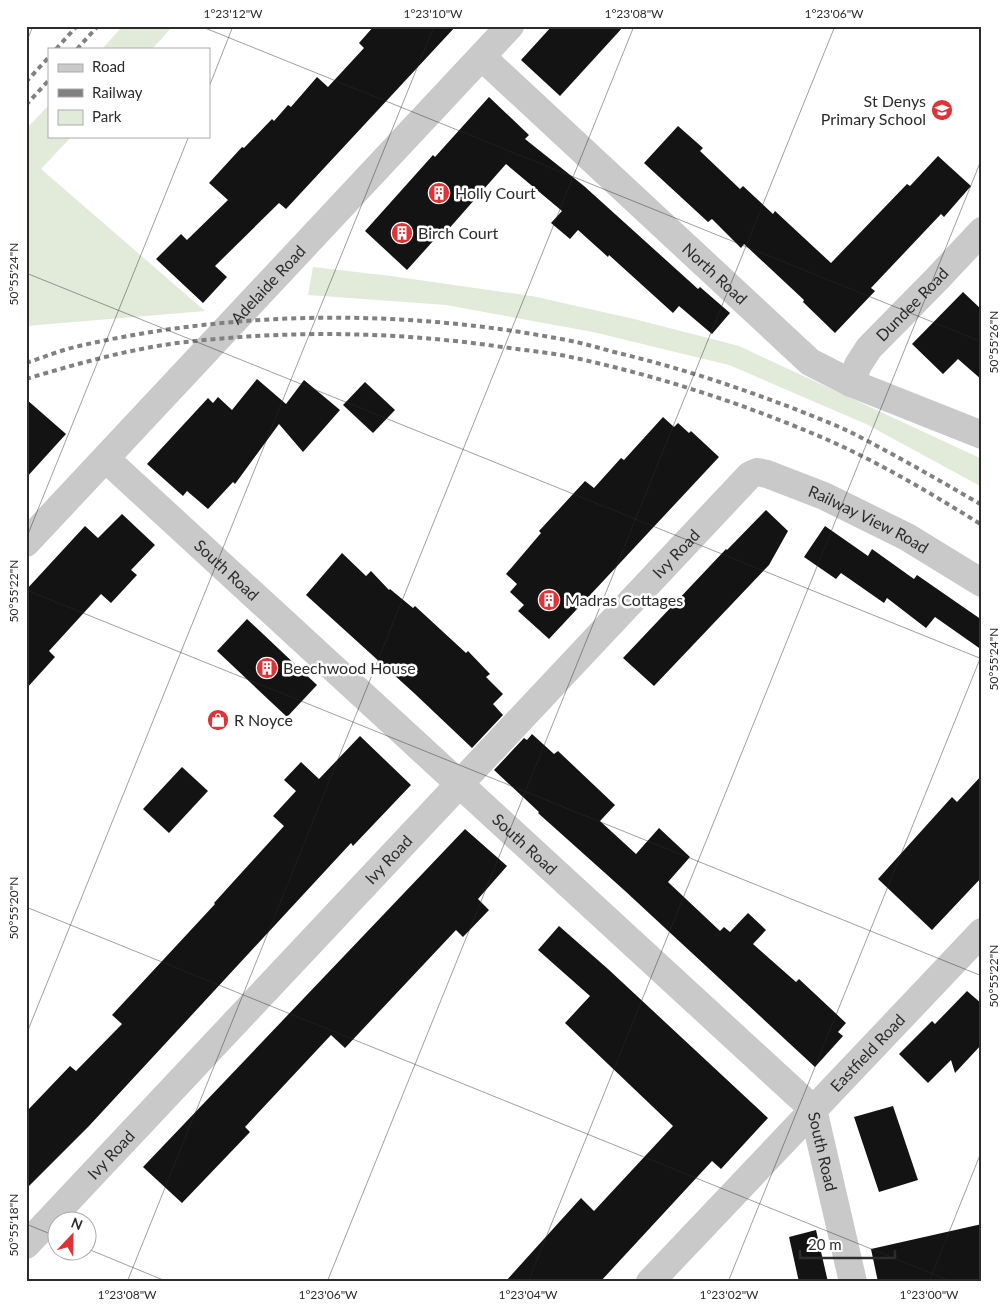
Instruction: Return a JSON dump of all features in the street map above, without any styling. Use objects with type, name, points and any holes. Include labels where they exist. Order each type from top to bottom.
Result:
[{"type":"street","name":"Adelaide Road","points":[[26,543],[510,26]]},
{"type":"street","name":"North Road","points":[[482,57],[810,362],[851,383],[982,435]]},
{"type":"street","name":"Dundee Road","points":[[851,383],[858,365],[869,348],[936,281],[982,231]]},
{"type":"street","name":"South Road","points":[[106,459],[813,1109],[853,1282]]},
{"type":"street","name":"Railway View Road","points":[[750,475],[757,472],[767,474],[824,496],[907,537],[982,583]]},
{"type":"street","name":"Ivy Road","points":[[26,1245],[750,475]]},
{"type":"street","name":"Eastfield Road","points":[[650,1282],[982,932]]},
{"type":"green space","points":[[123,26],[173,26],[153,48],[103,48]]},
{"type":"green space","points":[[48,106],[48,138],[70,138],[41,169],[205,311],[26,326],[26,129]]},
{"type":"green space","points":[[313,267],[532,296],[634,319],[739,346],[982,459],[982,487],[866,424],[729,365],[593,332],[446,305],[308,295]]},
{"type":"building","points":[[374,26],[456,26],[286,209],[279,203],[215,266],[227,277],[203,303],[156,259],[181,234],[187,240],[228,200],[209,183],[242,147],[244,148],[272,119],[274,121],[288,105],[291,107],[317,77],[328,87],[364,48],[359,43]]},
{"type":"building","points":[[552,26],[624,26],[560,96],[521,60]]},
{"type":"building","points":[[489,97],[529,135],[525,139],[584,186],[698,289],[700,287],[730,313],[712,334],[679,306],[673,313],[609,255],[608,257],[578,230],[570,239],[551,223],[562,211],[506,164],[446,232],[443,230],[407,270],[365,231],[433,155],[435,157]]},
{"type":"building","points":[[678,126],[703,148],[700,151],[740,189],[743,186],[773,214],[775,211],[831,263],[907,184],[910,186],[938,156],[971,186],[944,217],[941,214],[871,288],[875,291],[835,333],[803,302],[804,300],[744,244],[741,248],[712,219],[708,222],[644,163]]},
{"type":"building","points":[[963,292],[982,310],[982,380],[958,359],[943,374],[912,344]]},
{"type":"building","points":[[257,379],[286,404],[304,380],[340,410],[303,452],[279,424],[235,484],[233,482],[208,509],[187,491],[183,496],[147,464],[208,398],[213,403],[218,397],[232,410]]},
{"type":"building","points":[[365,382],[395,410],[373,433],[343,405]]},
{"type":"building","points":[[26,399],[66,434],[26,478]]},
{"type":"building","points":[[663,417],[674,427],[678,423],[689,433],[691,431],[719,457],[549,639],[518,611],[524,605],[510,592],[517,584],[506,574],[541,533],[539,531],[585,481],[594,488],[621,458],[624,460]]},
{"type":"building","points":[[766,510],[788,531],[769,565],[654,686],[623,658],[726,549]]},
{"type":"building","points":[[122,514],[155,545],[131,570],[137,575],[111,603],[101,594],[49,651],[55,657],[26,689],[26,590],[85,526],[98,538]]},
{"type":"building","points":[[825,526],[868,556],[872,549],[914,579],[917,575],[982,620],[982,650],[935,617],[926,628],[887,598],[884,603],[841,573],[836,579],[804,557]]},
{"type":"building","points":[[342,553],[366,576],[371,571],[389,590],[413,608],[415,606],[466,653],[468,651],[490,674],[486,677],[503,694],[493,704],[503,715],[472,748],[306,595]]},
{"type":"building","name":"Beechwood House","points":[[247,619],[317,685],[287,717],[217,651]]},
{"type":"building","points":[[532,734],[554,754],[558,751],[615,805],[600,821],[636,854],[659,828],[690,857],[668,882],[720,931],[724,927],[730,932],[748,913],[766,930],[753,944],[796,982],[799,979],[846,1023],[838,1032],[843,1036],[815,1067],[538,813],[494,770],[524,738],[527,740]]},
{"type":"building","points":[[360,736],[411,785],[353,846],[351,843],[89,1126],[26,1189],[26,1112],[70,1066],[76,1071],[122,1024],[112,1015],[284,826],[273,816],[296,791],[284,780],[301,762],[319,779]]},
{"type":"building","points":[[182,767],[208,791],[169,833],[143,809]]},
{"type":"building","points":[[982,775],[982,877],[932,930],[878,879],[952,797],[957,802]]},
{"type":"building","points":[[465,829],[507,866],[478,899],[489,910],[463,937],[456,930],[345,1048],[331,1035],[245,1127],[250,1132],[182,1203],[143,1167]]},
{"type":"building","points":[[559,926],[768,1118],[721,1169],[712,1161],[600,1282],[505,1282],[581,1198],[594,1211],[673,1126],[565,1023],[590,996],[538,950]]},
{"type":"building","points":[[967,991],[982,1004],[982,1044],[955,1073],[951,1060],[928,1083],[899,1054],[932,1021],[935,1024]]},
{"type":"building","points":[[893,1106],[918,1180],[879,1192],[854,1117]]},
{"type":"building","points":[[982,1224],[982,1282],[878,1282],[871,1249]]},
{"type":"building","points":[[816,1230],[828,1282],[799,1282],[789,1237]]},
{"type":"railway","points":[[57,48],[77,26]]},
{"type":"railway","points":[[78,48],[98,26]]},
{"type":"railway","points":[[26,82],[48,58]]},
{"type":"railway","points":[[26,105],[48,81]]},
{"type":"railway","points":[[26,363],[72,348],[139,334],[259,320],[319,318],[380,319],[440,322],[501,329],[588,345],[699,375],[755,394],[852,433],[904,460],[982,505]]},
{"type":"railway","points":[[26,379],[139,349],[177,343],[258,336],[299,334],[380,335],[461,342],[550,353],[667,381],[765,414],[848,449],[926,491],[982,525]]},
{"type":"place","name":"St Denys Primary School","points":[[942,110]]},
{"type":"place","name":"Holly Court","points":[[439,193]]},
{"type":"place","name":"Birch Court","points":[[402,233]]},
{"type":"place","name":"Madras Cottages","points":[[549,600]]},
{"type":"place","name":"Beechwood House","points":[[267,668]]},
{"type":"place","name":"R Noyce","points":[[218,720]]}]
